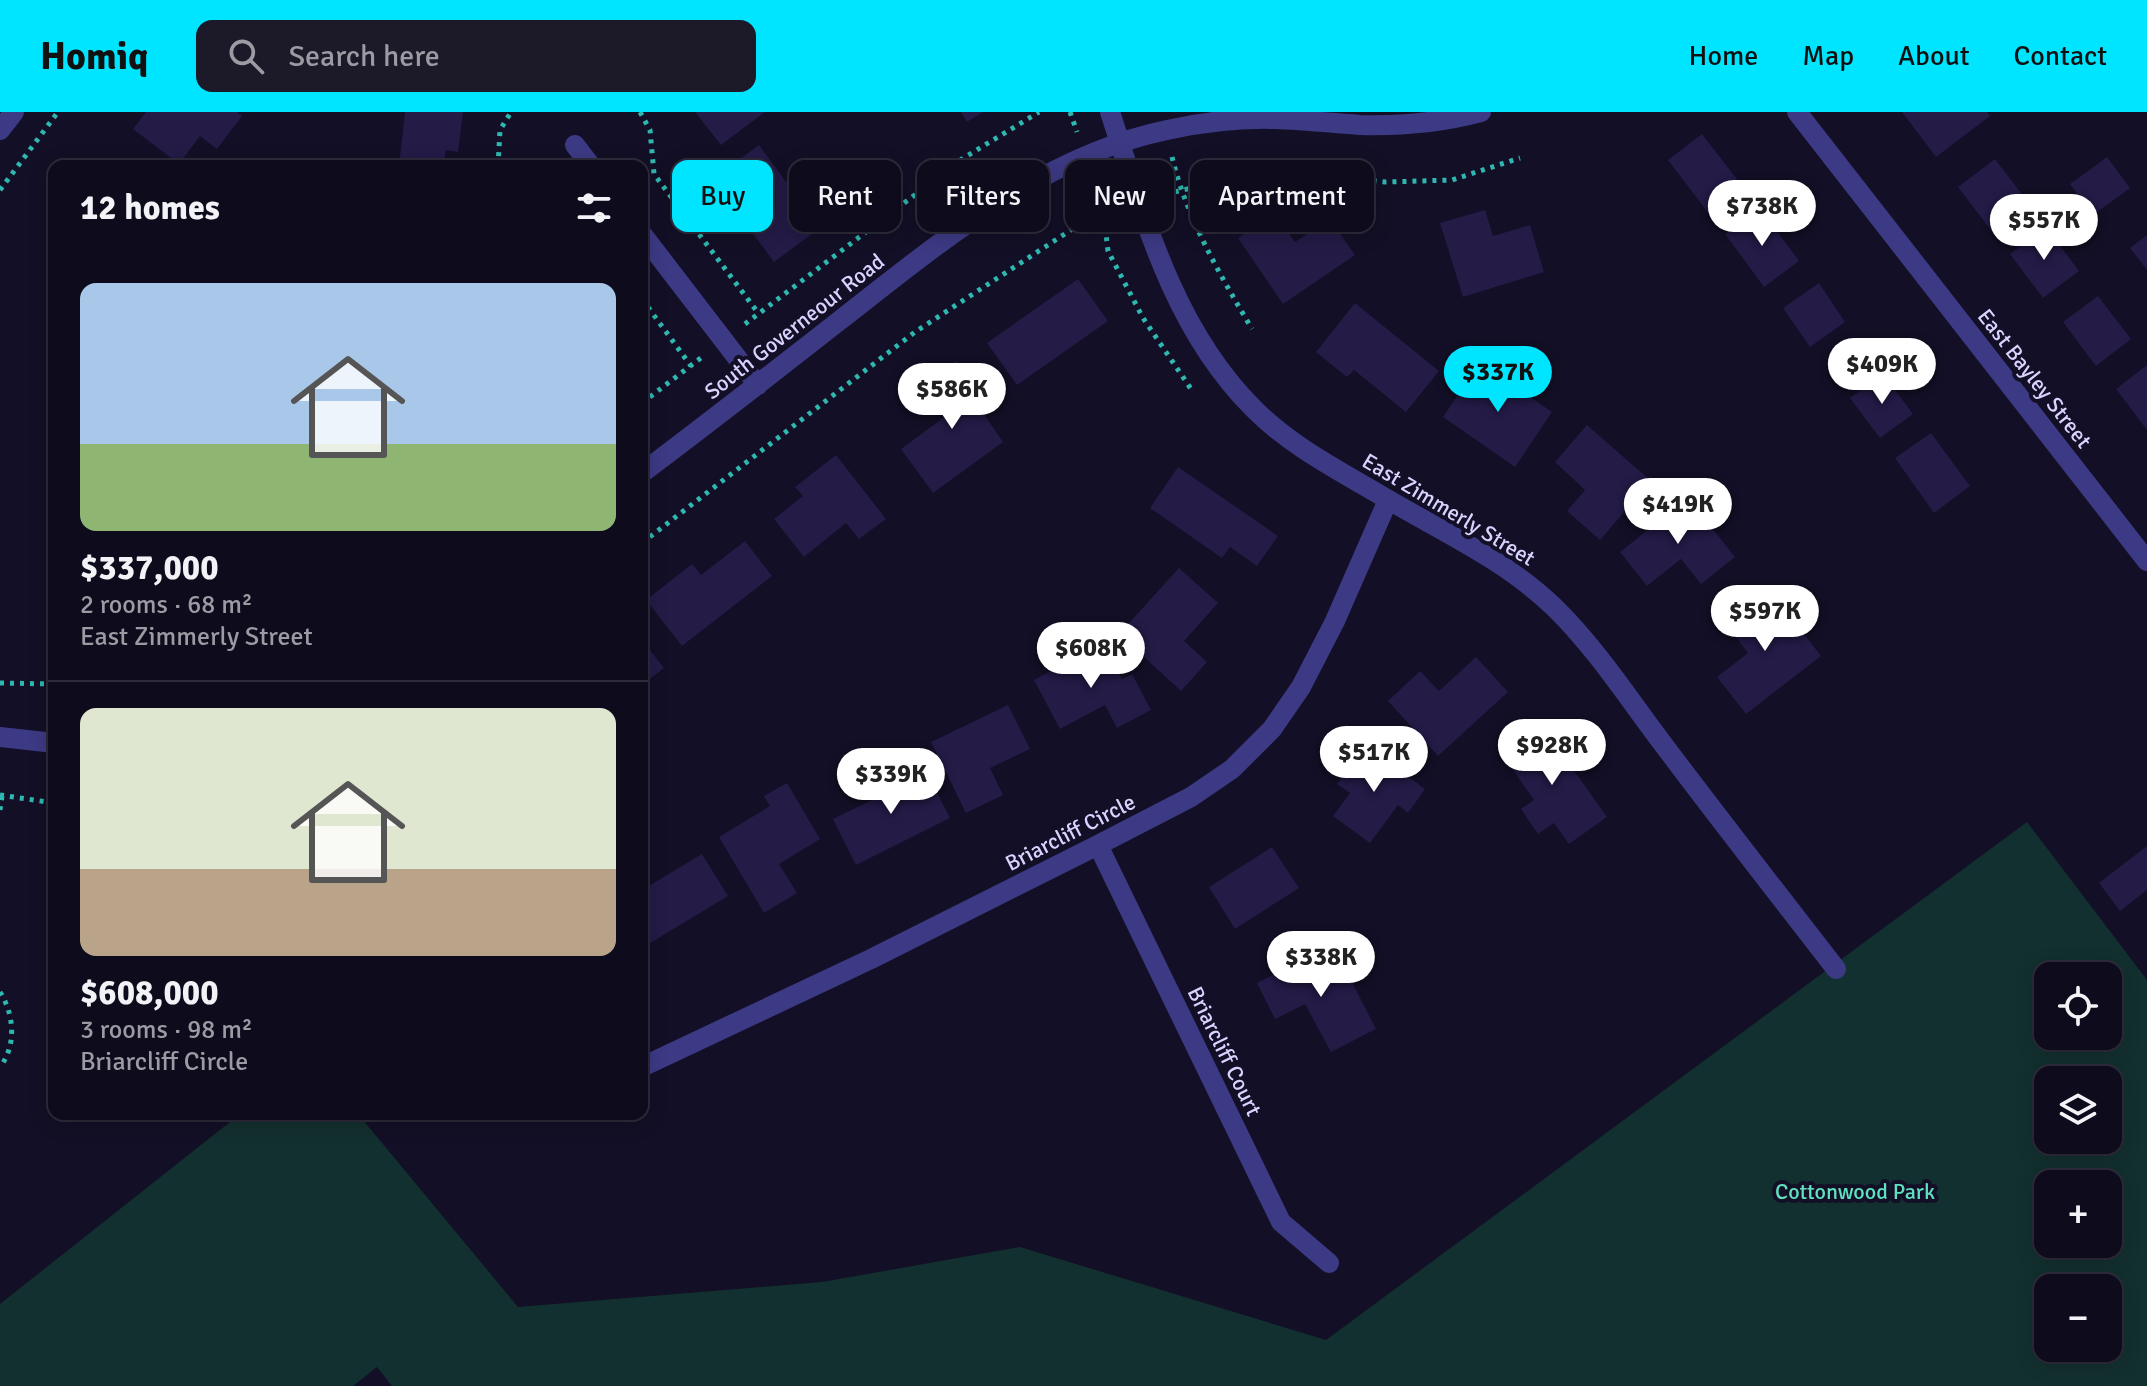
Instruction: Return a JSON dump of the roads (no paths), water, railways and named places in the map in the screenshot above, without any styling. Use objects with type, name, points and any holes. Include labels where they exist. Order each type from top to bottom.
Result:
[{"type":"street","points":[[0,130],[14,112]]},
{"type":"street","name":"East Zimmerly Street","points":[[1110,112],[1155,249],[1188,322],[1253,409],[1303,449],[1507,567],[1563,616],[1590,645],[1836,969]]},
{"type":"street","name":"South Governeour Road","points":[[648,468],[963,227],[1017,191],[1085,156],[1165,130],[1202,123],[1274,119],[1364,125],[1422,122],[1481,112]]},
{"type":"street","name":"East Bayley Street","points":[[1797,112],[2147,561]]},
{"type":"street","points":[[575,145],[586,160]]},
{"type":"street","points":[[648,242],[758,385]]},
{"type":"street","name":"Briarcliff Circle","points":[[648,1064],[871,959],[1098,845],[1191,797],[1232,769],[1272,729],[1301,687],[1335,621],[1388,500]]},
{"type":"street","points":[[0,737],[48,742]]},
{"type":"street","name":"Briarcliff Court","points":[[1098,845],[1281,1222],[1329,1263]]},
{"type":"park label","name":"Cottonwood Park","points":[[1855,1191]]}]
